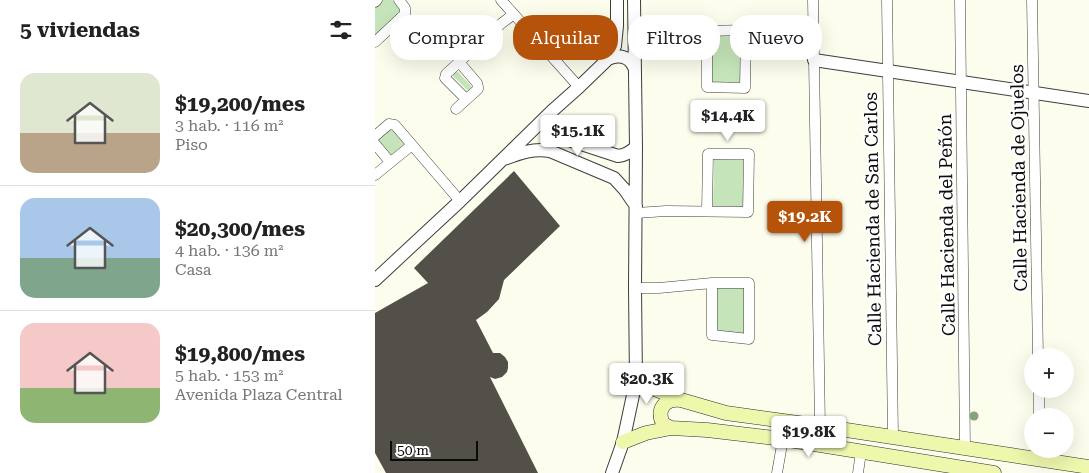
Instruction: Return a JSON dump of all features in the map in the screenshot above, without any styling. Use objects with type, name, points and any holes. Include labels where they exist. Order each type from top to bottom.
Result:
[{"type":"main road","points":[[636,381],[681,400],[726,413],[965,449],[1024,453]]},
{"type":"main road","points":[[671,428],[663,424],[660,414],[661,409],[663,405],[671,400],[681,400]]},
{"type":"main road","points":[[623,442],[646,433],[671,428],[707,430],[782,445],[861,452],[959,470],[994,473]]},
{"type":"main road","points":[[1055,458],[1089,467]]},
{"type":"street","points":[[375,42],[405,14],[405,8],[399,0]]},
{"type":"street","points":[[501,0],[579,87]]},
{"type":"street","points":[[617,0],[617,15]]},
{"type":"street","points":[[634,0],[634,15]]},
{"type":"street","points":[[813,0],[814,15]]},
{"type":"street","name":"Calle Hacienda de San Carlos","points":[[887,0],[893,437]]},
{"type":"street","name":"Calle Hacienda del Peñón","points":[[960,0],[965,449]]},
{"type":"street","name":"Calle Hacienda de Ojuelos","points":[[1033,0],[1038,348]]},
{"type":"street","points":[[466,99],[445,76],[446,74],[514,14]]},
{"type":"street","points":[[707,30],[746,30],[745,88],[707,88],[707,30]]},
{"type":"street","points":[[618,56],[631,60],[634,67]]},
{"type":"street","points":[[375,280],[460,201],[551,111],[607,60]]},
{"type":"street","points":[[612,473],[623,442],[636,381],[634,60]]},
{"type":"street","points":[[820,426],[815,60],[1089,101]]},
{"type":"street","points":[[456,109],[479,87],[459,62]]},
{"type":"street","points":[[551,111],[550,128],[560,137],[618,156],[624,156],[636,147]]},
{"type":"street","points":[[375,136],[387,125],[394,124],[460,201]]},
{"type":"street","points":[[375,144],[390,162]]},
{"type":"street","points":[[375,175],[412,145]]},
{"type":"street","points":[[501,160],[530,150],[541,149],[551,151],[614,178],[625,190],[636,209]]},
{"type":"street","points":[[636,209],[666,211],[748,212],[749,154],[708,154],[707,211]]},
{"type":"street","points":[[635,288],[659,288],[712,283],[749,283],[749,339],[712,335],[712,283]]},
{"type":"street","points":[[777,473],[782,445]]},
{"type":"street","points":[[858,473],[861,452]]},
{"type":"green space","points":[[380,0],[392,0],[402,10],[397,15],[390,15],[390,21],[375,35],[375,5]]},
{"type":"green space","points":[[720,34],[730,35],[730,60],[741,60],[741,82],[712,82],[712,60],[720,60]]},
{"type":"green space","points":[[458,72],[472,87],[471,90],[468,91],[453,76],[454,73]]},
{"type":"green space","points":[[393,126],[406,143],[390,156],[376,139]]},
{"type":"green space","points":[[714,159],[743,160],[743,207],[713,206]]},
{"type":"green space","points":[[716,287],[746,287],[745,336],[716,332]]},
{"type":"building","points":[[514,171],[560,226],[504,280],[499,299],[487,312],[476,320],[493,353],[500,353],[508,362],[507,372],[502,377],[495,379],[490,377],[538,473],[386,473],[375,453],[375,313],[428,283],[414,268]]}]
